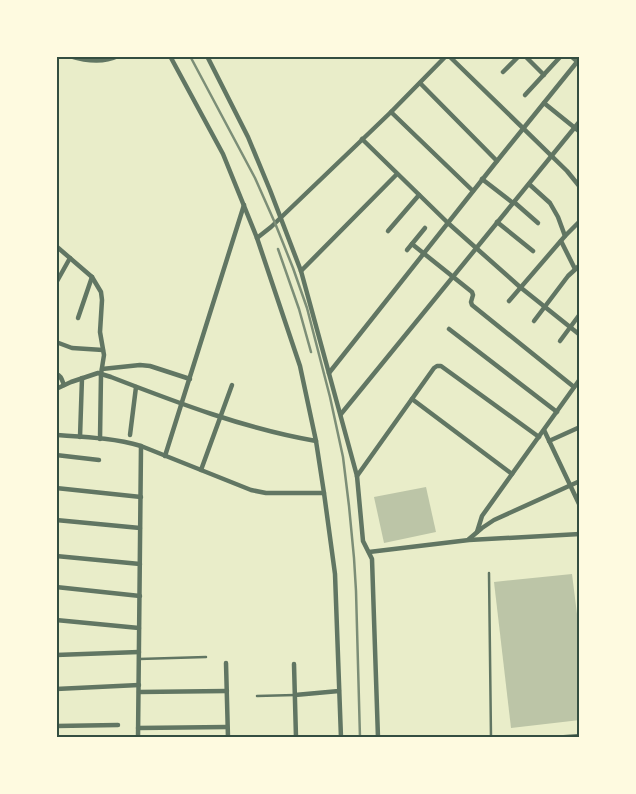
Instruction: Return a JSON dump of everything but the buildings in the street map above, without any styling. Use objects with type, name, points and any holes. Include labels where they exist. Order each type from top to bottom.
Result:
[{"type":"street","points":[[70,56],[96,61],[112,59],[118,56]]},
{"type":"street","points":[[170,56],[223,154],[257,238],[300,366],[316,442],[335,574],[341,738]]},
{"type":"street","points":[[207,56],[248,137],[301,272],[357,476],[364,541],[372,558],[378,738]]},
{"type":"street","points":[[257,238],[391,112],[447,56],[551,156],[580,187]]},
{"type":"street","points":[[503,72],[520,56]]},
{"type":"street","points":[[525,56],[544,75]]},
{"type":"street","points":[[525,96],[561,56]]},
{"type":"street","points":[[329,373],[544,103],[576,60]]},
{"type":"street","points":[[420,83],[497,161]]},
{"type":"street","points":[[544,103],[580,132]]},
{"type":"street","points":[[391,112],[473,191]]},
{"type":"street","points":[[341,414],[580,121]]},
{"type":"street","points":[[362,139],[448,223],[520,287],[580,335]]},
{"type":"street","points":[[301,272],[397,174]]},
{"type":"street","points":[[482,179],[514,202],[538,223]]},
{"type":"street","points":[[529,184],[550,203],[565,236]]},
{"type":"street","points":[[388,231],[419,195]]},
{"type":"street","points":[[166,456],[244,205]]},
{"type":"street","points":[[509,301],[580,221]]},
{"type":"street","points":[[497,222],[533,251]]},
{"type":"street","points":[[407,250],[425,228]]},
{"type":"street","points":[[561,241],[575,269]]},
{"type":"street","points":[[412,244],[473,294],[472,305],[574,388]]},
{"type":"street","points":[[56,246],[92,277],[101,292],[100,332],[104,362],[100,439]]},
{"type":"street","points":[[56,283],[70,258]]},
{"type":"street","points":[[534,321],[580,265]]},
{"type":"street","points":[[78,318],[92,277]]},
{"type":"street","points":[[560,341],[580,314]]},
{"type":"street","points":[[449,329],[557,412]]},
{"type":"street","points":[[56,342],[72,348],[103,350]]},
{"type":"street","points":[[56,389],[98,373],[140,365],[150,366],[190,378]]},
{"type":"street","points":[[357,476],[434,368],[438,366],[441,366],[539,437]]},
{"type":"street","points":[[102,372],[136,387],[221,417],[273,433],[316,442]]},
{"type":"street","points":[[56,374],[61,378],[64,385]]},
{"type":"street","points":[[80,436],[82,378]]},
{"type":"street","points":[[477,532],[482,516],[580,379]]},
{"type":"street","points":[[201,470],[232,385]]},
{"type":"street","points":[[130,435],[136,387]]},
{"type":"street","points":[[412,399],[512,474]]},
{"type":"street","points":[[549,441],[580,427]]},
{"type":"street","points":[[544,430],[580,506]]},
{"type":"street","points":[[56,435],[80,436],[141,446],[251,490],[266,493],[324,493]]},
{"type":"street","points":[[138,738],[141,446]]},
{"type":"street","points":[[56,455],[99,460]]},
{"type":"street","points":[[468,540],[494,520],[580,481]]},
{"type":"street","points":[[56,488],[141,497]]},
{"type":"street","points":[[56,520],[140,528]]},
{"type":"street","points":[[370,552],[468,540],[580,534]]},
{"type":"street","points":[[56,556],[140,564]]},
{"type":"street","points":[[56,587],[140,596]]},
{"type":"street","points":[[56,620],[139,628]]},
{"type":"street","points":[[56,655],[139,652]]},
{"type":"street","points":[[226,663],[228,738]]},
{"type":"street","points":[[294,664],[296,738]]},
{"type":"street","points":[[56,689],[139,685]]},
{"type":"street","points":[[138,692],[227,691]]},
{"type":"street","points":[[294,695],[340,692]]},
{"type":"street","points":[[56,726],[118,725]]},
{"type":"street","points":[[138,728],[227,727]]},
{"type":"lane","points":[[489,573],[491,738]]},
{"type":"lane","points":[[139,659],[206,657]]},
{"type":"lane","points":[[257,696],[294,695]]},
{"type":"lane","points":[[540,738],[580,735]]},
{"type":"railway","points":[[190,56],[255,178],[275,223],[307,308],[330,397],[343,457],[354,558],[360,738]]},
{"type":"railway","points":[[278,249],[299,309],[311,352]]}]
